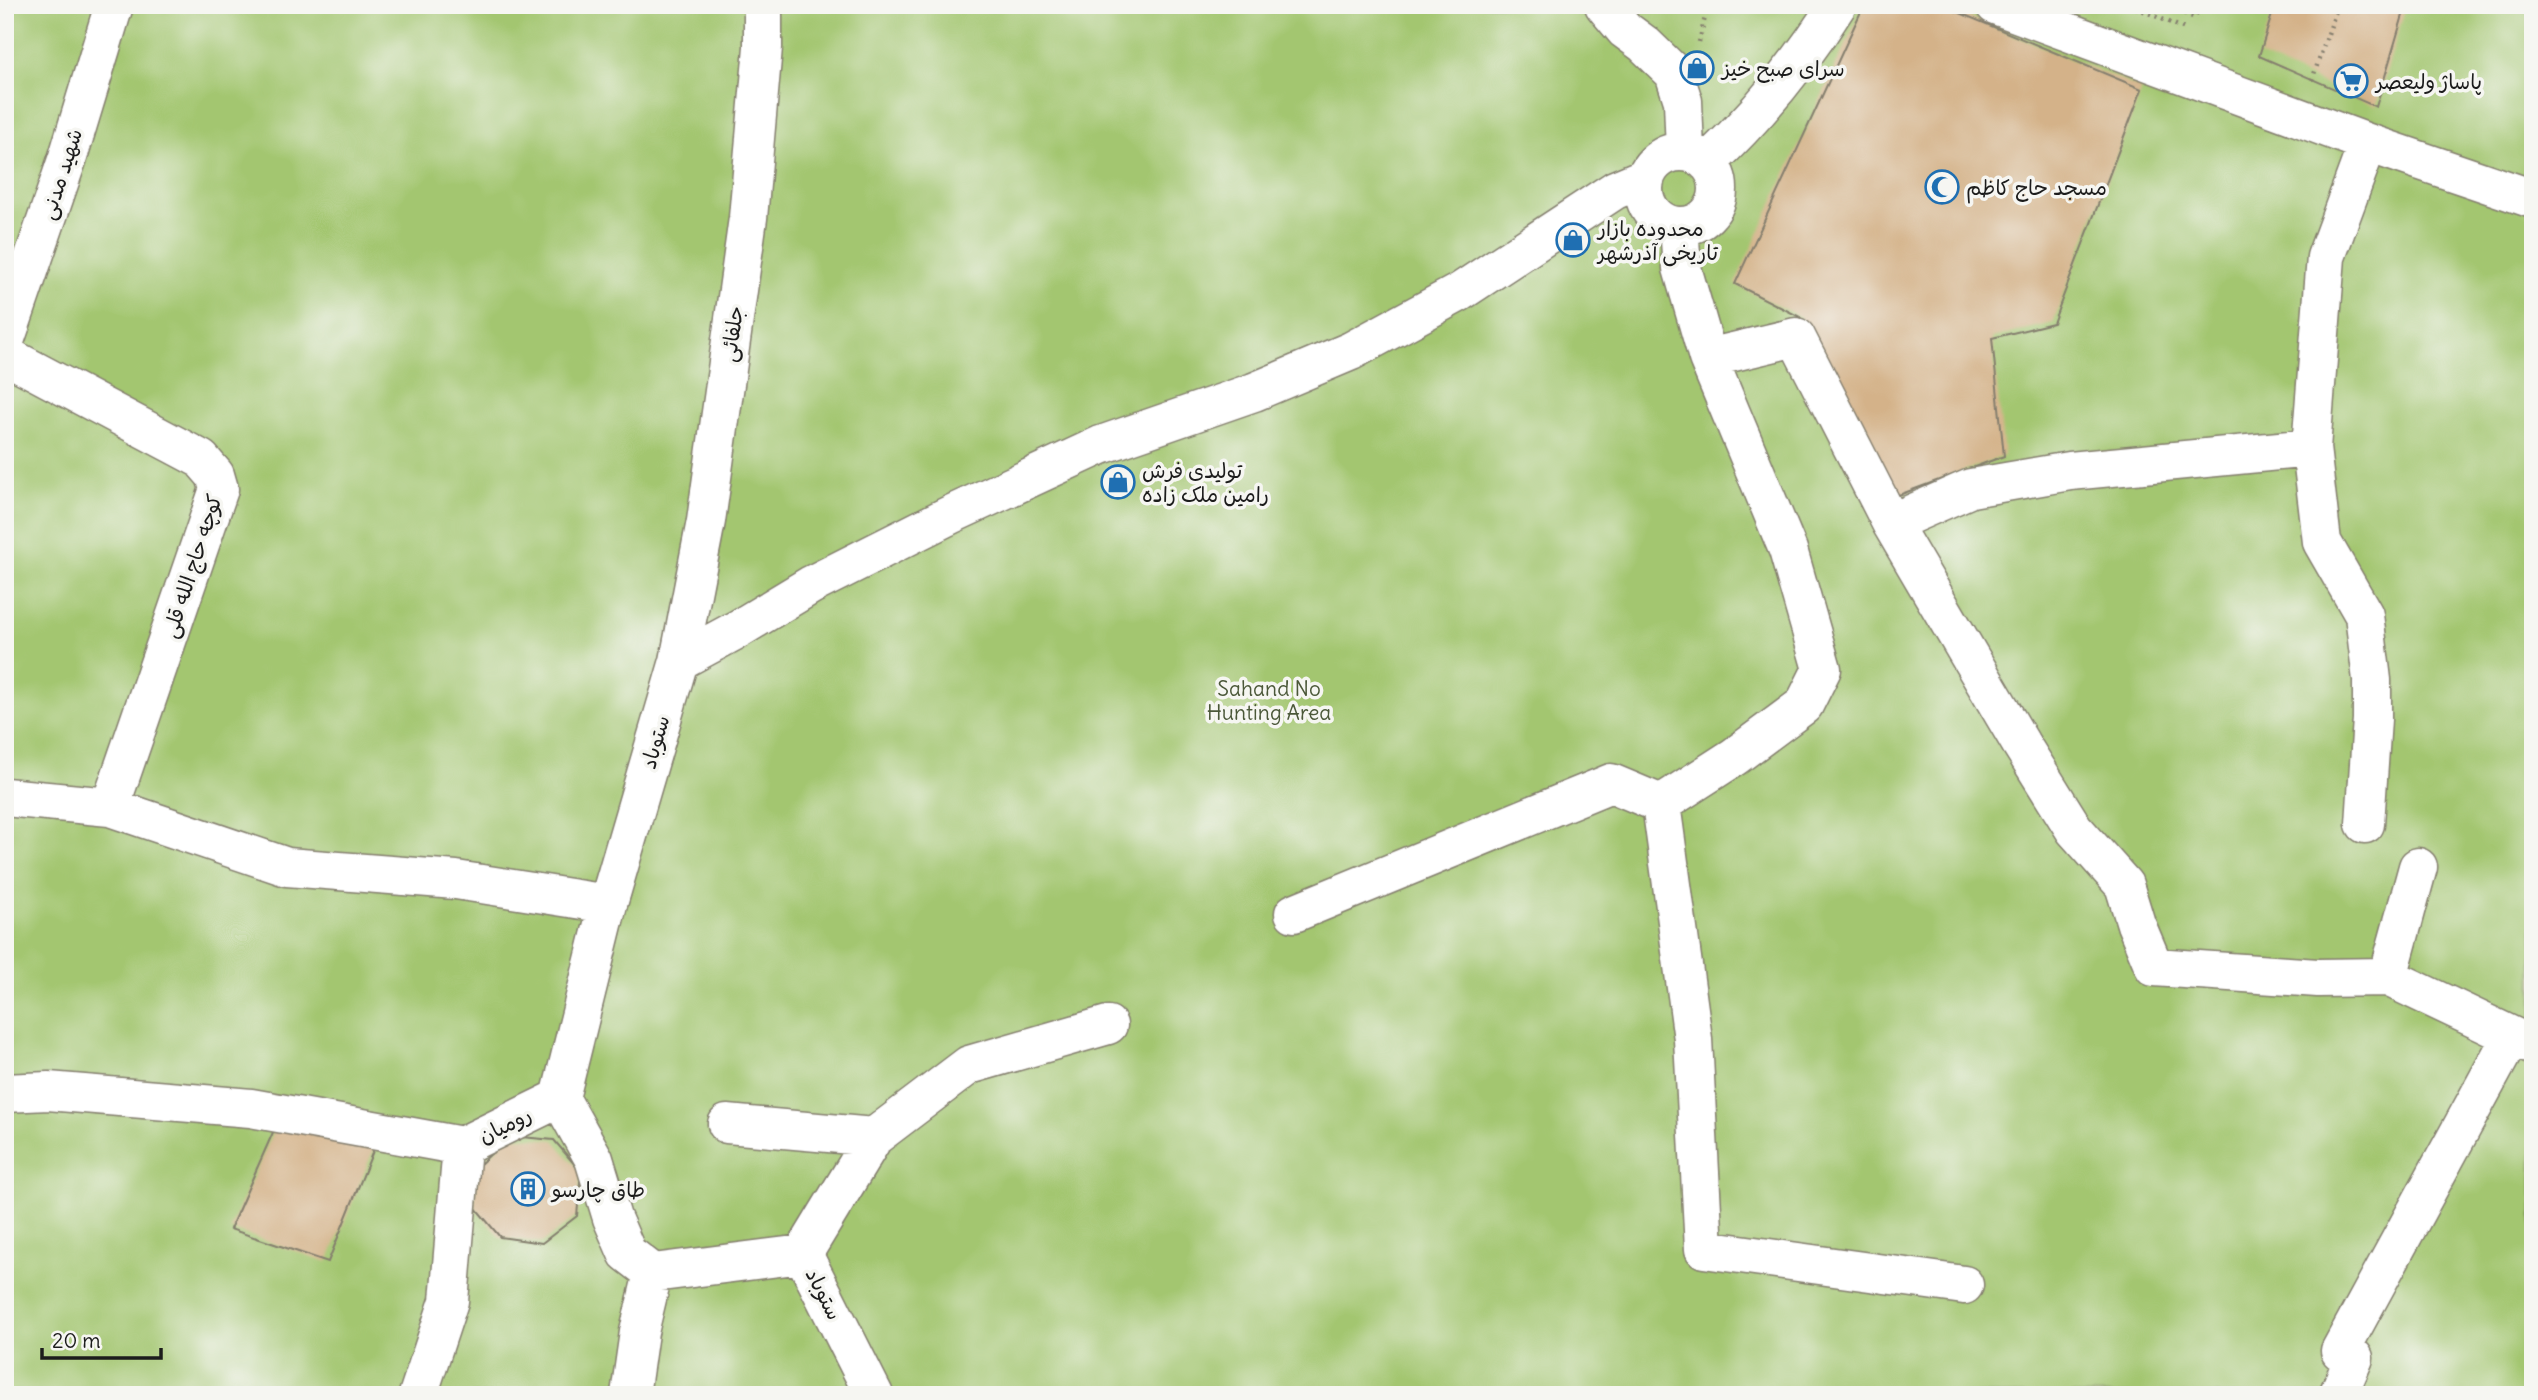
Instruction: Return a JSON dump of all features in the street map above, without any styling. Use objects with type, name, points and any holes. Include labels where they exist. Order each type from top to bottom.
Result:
[{"type":"street","name":"شهید مدنی","points":[[5,341],[68,158],[114,5]]},
{"type":"street","name":"جلفائی","points":[[679,661],[706,521],[748,218],[763,47],[763,5]]},
{"type":"street","points":[[1604,5],[1625,30],[1674,73],[1696,157]]},
{"type":"street","points":[[1696,157],[1743,130],[1816,40],[1837,5]]},
{"type":"street","points":[[1995,5],[2368,143],[2533,199]]},
{"type":"street","points":[[2365,824],[2372,680],[2364,615],[2322,542],[2311,448],[2326,257],[2368,143]]},
{"type":"street","points":[[1672,153],[1696,157],[1714,173],[1718,184],[1713,209],[1704,219],[1693,225],[1679,226],[1659,219],[1650,211],[1645,200],[1646,177],[1661,158],[1672,153]]},
{"type":"street","points":[[679,661],[811,585],[950,515],[1101,445],[1254,392],[1350,351],[1460,292],[1615,190],[1646,177]]},
{"type":"street","points":[[1661,804],[1734,757],[1804,705],[1822,669],[1788,550],[1708,358],[1682,268],[1679,226]]},
{"type":"street","points":[[1708,358],[1796,337],[1891,523],[2021,744],[2074,829],[2124,885],[2136,924],[2154,967],[2318,978],[2388,977],[2522,1041],[2340,1350],[2354,1358],[2337,1395]]},
{"type":"street","name":"کوچه حاج الله قلی","points":[[5,355],[201,459],[215,475],[219,489],[110,807]]},
{"type":"street","points":[[1891,523],[1971,488],[2070,471],[2311,448]]},
{"type":"street","name":"ستوباد","points":[[608,904],[679,661]]},
{"type":"street","points":[[1294,913],[1611,783],[1661,804]]},
{"type":"street","points":[[5,797],[110,807],[287,867],[456,880],[608,904],[561,1098],[594,1158],[612,1218],[627,1253],[653,1273],[639,1332],[630,1395]]},
{"type":"street","points":[[1661,804],[1693,1039],[1704,1249],[1964,1285]]},
{"type":"street","points":[[2388,977],[2418,867]]},
{"type":"street","points":[[803,1254],[874,1137],[969,1065],[1108,1025]]},
{"type":"street","points":[[5,1093],[48,1091],[251,1108],[462,1146]]},
{"type":"street","name":"رومیان","points":[[418,1395],[449,1301],[462,1146],[561,1098]]},
{"type":"street","points":[[727,1124],[874,1137]]},
{"type":"street","name":"ستوباد","points":[[653,1273],[803,1254],[874,1395]]},
{"type":"path","points":[[2165,5],[2195,18],[2201,5]]},
{"type":"path","points":[[2300,117],[2338,5]]},
{"type":"green space","name":"Sahand No Hunting Area","points":[[5,5],[2533,5],[2533,1395],[5,1395]]},
{"type":"building","name":"مسجد حاج کاظم","points":[[1864,5],[1941,5],[2142,89],[2053,323],[1992,338],[2004,456],[1896,496],[1800,317],[1735,284]]},
{"type":"building","name":"پاساژ ولیعصر","points":[[2275,5],[2406,5],[2376,107],[2259,56]]},
{"type":"building","points":[[278,1121],[375,1146],[328,1262],[230,1229]]},
{"type":"building","name":"طاق چارسو","points":[[510,1136],[554,1140],[581,1172],[577,1216],[542,1243],[500,1237],[474,1206],[478,1166]]},
{"type":"place","name":"سرای صبح خیز","points":[[1697,68]]},
{"type":"place","name":"پاساژ ولیعصر","points":[[2351,81]]},
{"type":"place","name":"مسجد حاج کاظم","points":[[1942,187]]},
{"type":"place","name":"محدوده بازار تاریخی آذرشهر","points":[[1573,240]]},
{"type":"place","name":"تولیدی فرش رامین ملک زاده","points":[[1118,482]]},
{"type":"place","name":"طاق چارسو","points":[[528,1189]]}]
